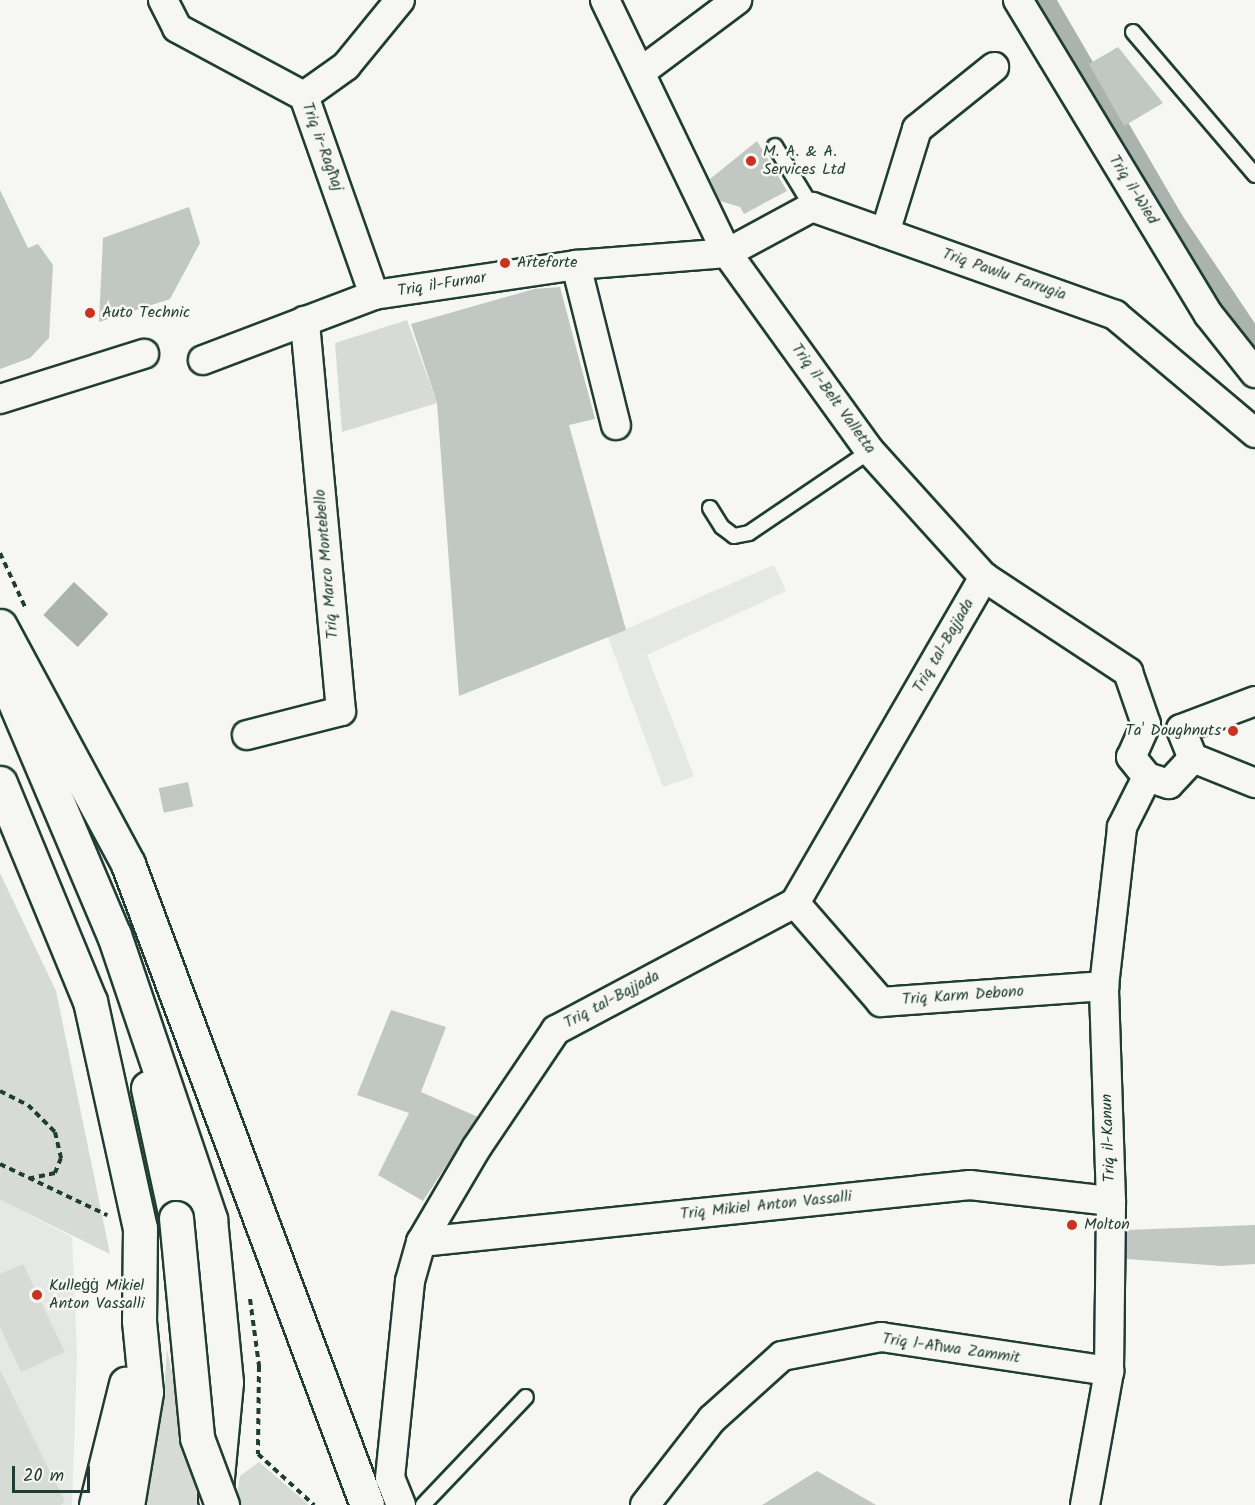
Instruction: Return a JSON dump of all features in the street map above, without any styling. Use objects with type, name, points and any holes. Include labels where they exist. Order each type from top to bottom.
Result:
[{"type":"highway","points":[[15,621],[128,864],[367,1505]]},
{"type":"highway","points":[[0,667],[114,935],[210,1218],[226,1382],[215,1505]]},
{"type":"highway","points":[[0,764],[46,830],[122,1000],[144,1072],[176,1218],[197,1438],[222,1505]]},
{"type":"highway","points":[[0,783],[90,1001],[140,1228],[139,1321],[146,1392],[127,1505]]},
{"type":"highway","points":[[96,1505],[139,1321]]},
{"type":"street","name":"Triq ir-Ragħaj","points":[[163,0],[177,27],[304,96],[374,295]]},
{"type":"street","points":[[304,96],[346,66],[400,0]]},
{"type":"street","name":"Triq il-Belt Valletta","points":[[605,0],[642,71],[727,253],[870,451],[984,577],[1128,672],[1146,724]]},
{"type":"street","points":[[642,71],[737,0]]},
{"type":"street","name":"Triq il-Wied","points":[[1018,0],[1209,315],[1255,374]]},
{"type":"street","points":[[885,233],[917,129],[994,67]]},
{"type":"street","points":[[727,253],[812,207]]},
{"type":"street","name":"Triq Pawlu Farrugia","points":[[812,207],[1115,315],[1255,433]]},
{"type":"street","name":"Triq il-Furnar","points":[[203,360],[374,295],[576,265],[727,253]]},
{"type":"street","points":[[576,265],[616,425]]},
{"type":"street","name":"Triq Marco Montebello","points":[[247,735],[341,711],[305,321]]},
{"type":"street","points":[[0,399],[144,354]]},
{"type":"street","name":"Triq tal-Bajjada","points":[[401,1505],[390,1478],[410,1281],[421,1242],[477,1147],[556,1030],[795,903],[984,577]]},
{"type":"street","points":[[1193,758],[1169,784],[1147,777],[1131,757],[1146,724],[1181,729],[1255,701]]},
{"type":"street","points":[[1181,729],[1193,758],[1255,783]]},
{"type":"street","name":"Triq il-Kanun","points":[[1085,1505],[1109,1371],[1112,1201],[1104,986],[1122,827],[1147,777]]},
{"type":"street","name":"Triq Karm Debono","points":[[795,903],[881,1002],[1104,986]]},
{"type":"street","name":"Triq Mikiel Anton Vassalli","points":[[421,1242],[970,1185],[1112,1201]]},
{"type":"street","name":"Triq l-Aħwa Zammit","points":[[645,1505],[712,1419],[782,1356],[881,1337],[1109,1371]]},
{"type":"lane","points":[[1133,32],[1255,175]]},
{"type":"lane","points":[[775,146],[812,207]]},
{"type":"lane","points":[[710,508],[722,527],[734,536],[749,533],[870,451]]},
{"type":"lane","points":[[423,1505],[526,1397]]},
{"type":"path","points":[[0,553],[8,577],[15,621]]},
{"type":"path","points":[[0,1091],[28,1105],[55,1132],[61,1158],[55,1173],[30,1179]]},
{"type":"path","points":[[0,1164],[140,1228]]},
{"type":"path","points":[[258,1454],[314,1505]]},
{"type":"shaded area","points":[[407,320],[437,403],[342,432],[335,343]]},
{"type":"shaded area","points":[[774,565],[786,591],[647,655],[694,776],[663,787],[608,637]]},
{"type":"shaded area","points":[[74,582],[108,614],[78,647],[43,615]]},
{"type":"shaded area","points":[[0,873],[56,991],[110,1254],[0,1200]]},
{"type":"shaded area","name":"Kulleġġ Mikiel Anton Vassalli","points":[[0,1200],[72,1237],[77,1353],[72,1505],[0,1505]]},
{"type":"shaded area","points":[[23,1264],[65,1352],[21,1372],[0,1327],[0,1274]]},
{"type":"shaded area","points":[[167,1349],[199,1505],[144,1505],[164,1393]]},
{"type":"shaded area","points":[[0,1370],[65,1502],[60,1505],[0,1505]]},
{"type":"shaded area","points":[[259,1462],[308,1505],[235,1505],[240,1476]]},
{"type":"building","points":[[1118,47],[1163,103],[1124,126],[1089,64]]},
{"type":"building","name":"M. A. & A. Services Ltd","points":[[757,141],[787,191],[744,214],[740,207],[720,201],[710,179]]},
{"type":"building","points":[[0,190],[28,248],[38,244],[53,265],[49,338],[30,358],[0,369]]},
{"type":"building","points":[[189,207],[200,243],[170,299],[99,322],[103,238]]},
{"type":"building","points":[[560,287],[595,419],[569,425],[626,630],[459,696],[437,403],[411,324],[534,289]]},
{"type":"building","points":[[188,782],[193,806],[164,813],[159,788]]},
{"type":"building","points":[[391,1010],[446,1027],[421,1092],[478,1117],[423,1201],[378,1175],[409,1113],[357,1095]]},
{"type":"building","points":[[1255,1225],[1255,1264],[1222,1266],[1127,1259],[1127,1230]]},
{"type":"building","points":[[817,1471],[876,1505],[762,1505]]},
{"type":"waterway","points":[[1041,0],[1169,220],[1255,348]]},
{"type":"place","name":"M. A. & A. Services Ltd","points":[[751,161]]},
{"type":"place","name":"Arteforte","points":[[505,263]]},
{"type":"place","name":"Auto Technic","points":[[90,313]]},
{"type":"place","name":"Ta' Doughnuts","points":[[1233,731]]},
{"type":"place","name":"Molton","points":[[1072,1225]]},
{"type":"place","name":"Kulleġġ Mikiel Anton Vassalli","points":[[37,1295]]}]
